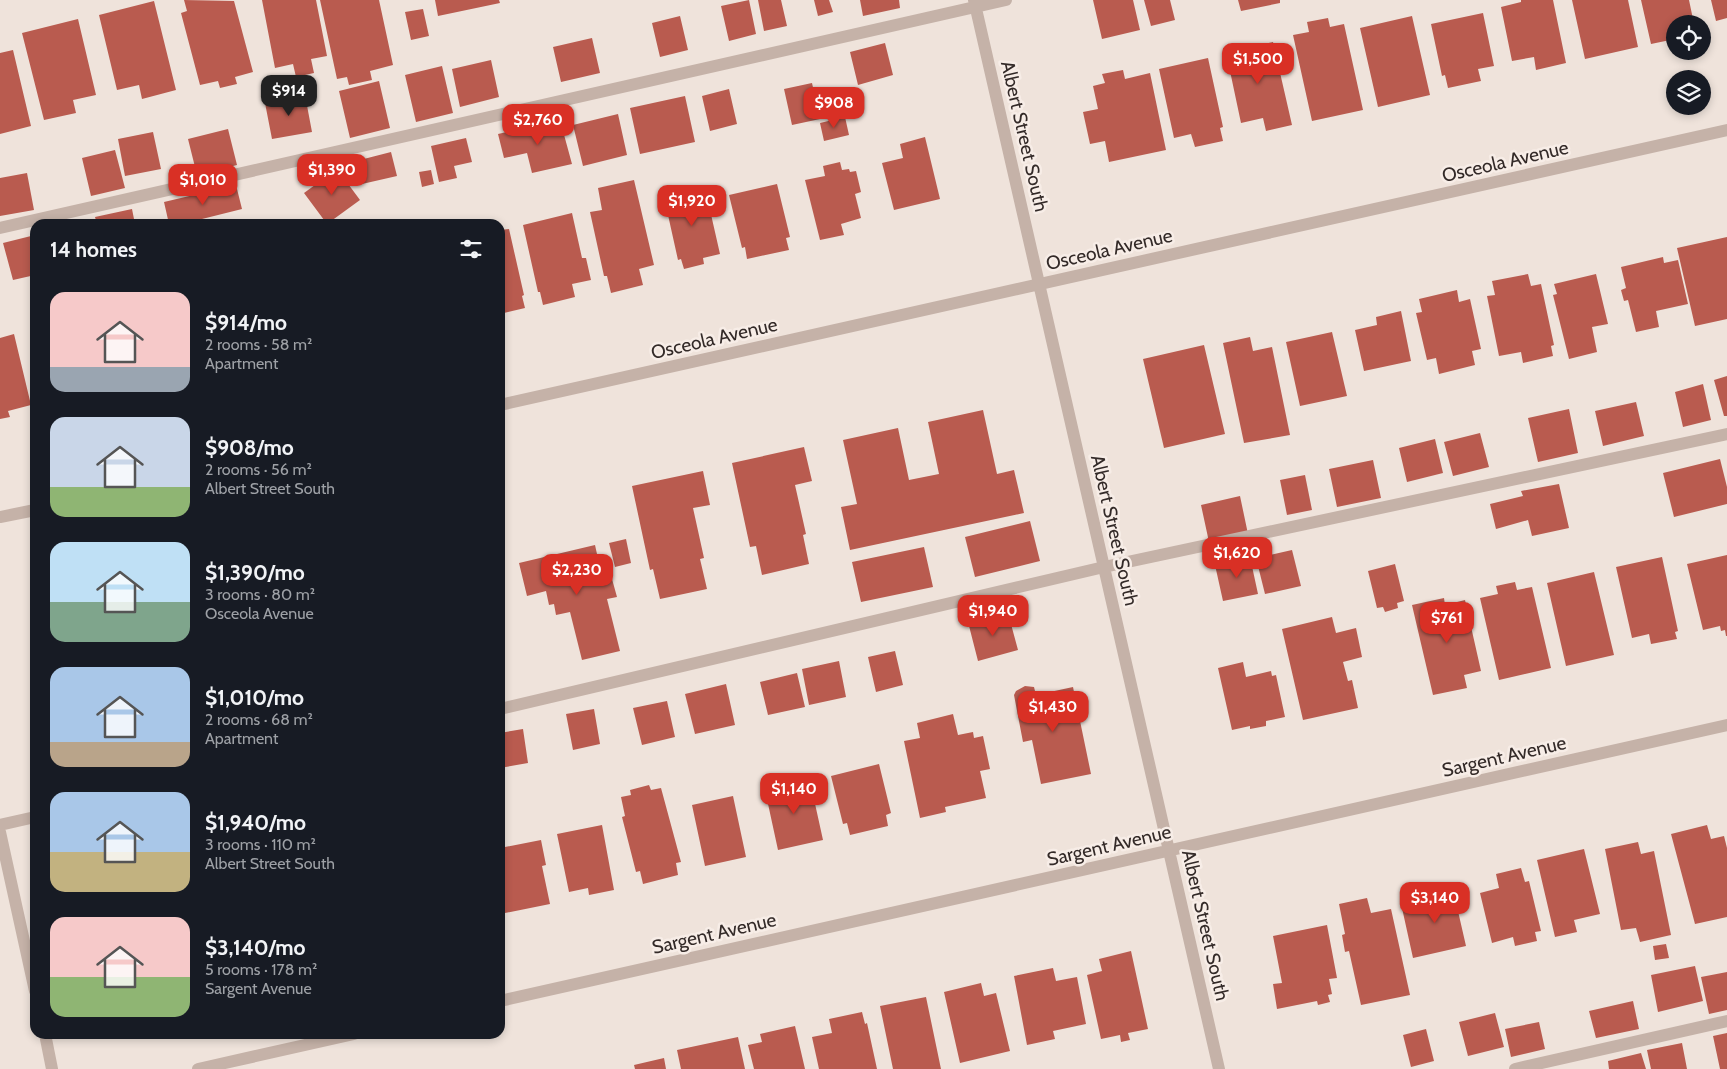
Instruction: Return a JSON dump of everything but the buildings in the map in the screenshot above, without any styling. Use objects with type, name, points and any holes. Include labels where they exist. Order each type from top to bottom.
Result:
[{"type":"street","points":[[39,219],[975,4],[1006,0]]},
{"type":"street","name":"Albert Street South","points":[[975,4],[1219,1069]]},
{"type":"street","name":"Osceola Avenue","points":[[505,404],[1727,130]]},
{"type":"street","points":[[0,228],[30,221]]},
{"type":"street","points":[[505,708],[1104,567],[1727,434]]},
{"type":"street","points":[[0,517],[30,511]]},
{"type":"street","name":"Sargent Avenue","points":[[505,1000],[1727,724]]},
{"type":"street","points":[[0,825],[30,818]]},
{"type":"street","points":[[0,832],[30,968]]},
{"type":"street","points":[[1515,1069],[1727,1021]]},
{"type":"street","points":[[45,1039],[52,1069]]},
{"type":"street","points":[[198,1069],[332,1039]]}]
